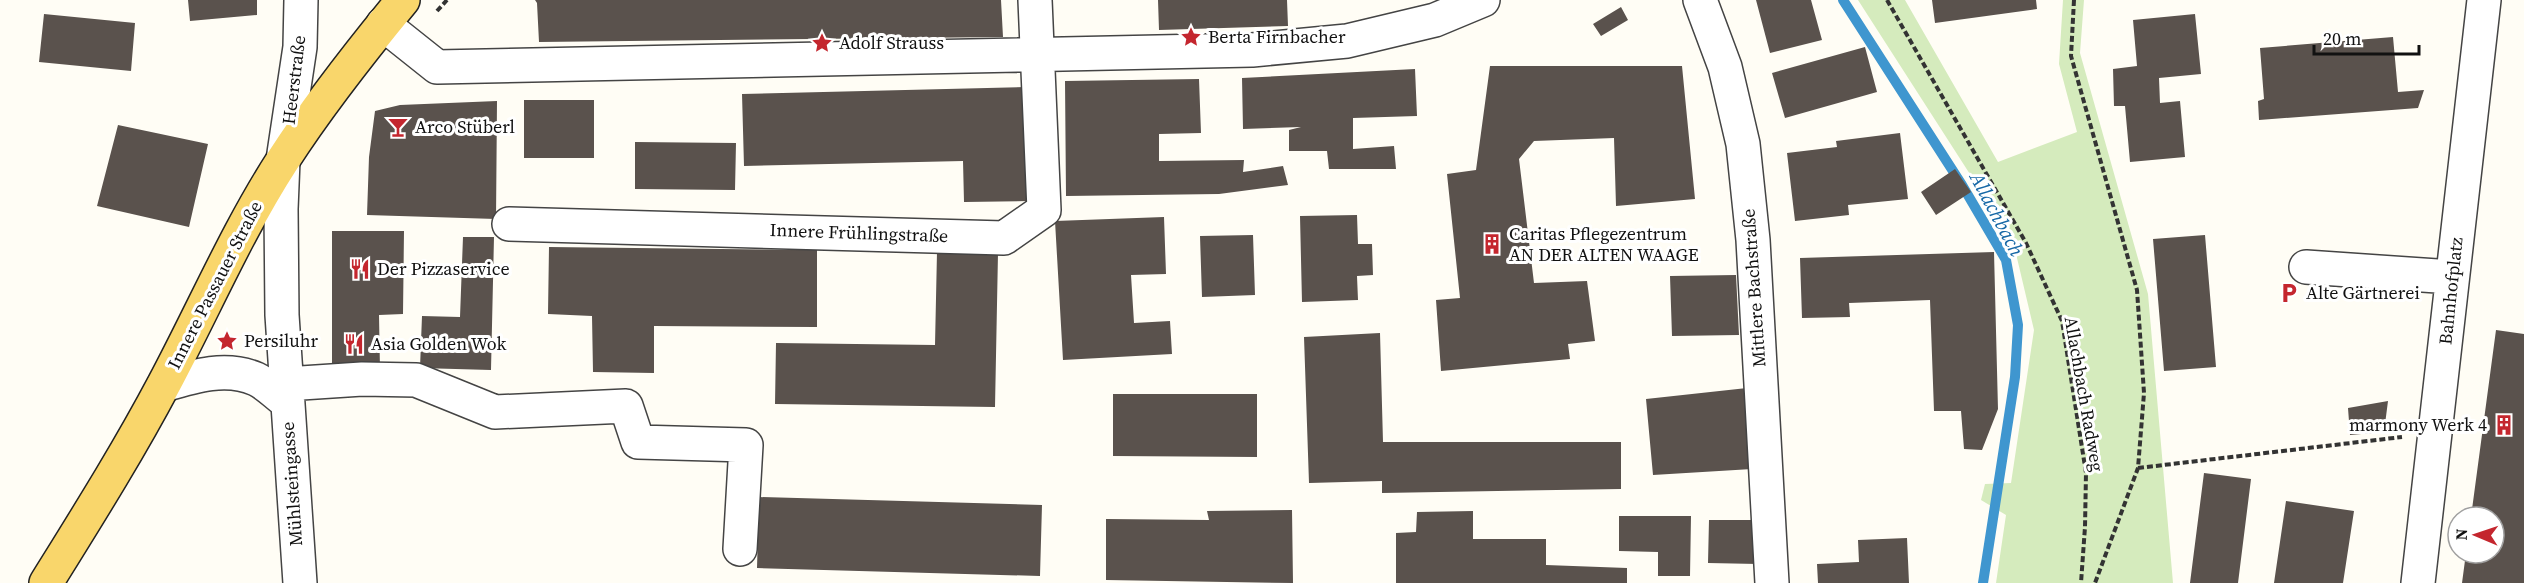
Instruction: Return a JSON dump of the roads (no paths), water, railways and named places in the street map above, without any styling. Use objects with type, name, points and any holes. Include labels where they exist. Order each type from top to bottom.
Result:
[{"type":"main road","name":"Innere Passauer Straße","points":[[46,583],[109,483],[164,384],[246,222],[283,160],[331,90],[393,12]]},
{"type":"street","name":"Heerstraße","points":[[283,160],[300,47],[301,0]]},
{"type":"street","points":[[1035,0],[1040,54]]},
{"type":"street","points":[[393,12],[437,67],[1252,50],[1347,41],[1435,20],[1483,0]]},
{"type":"street","name":"Mittlere Bachstraße","points":[[1700,0],[1725,67],[1743,144],[1753,240],[1772,583]]},
{"type":"street","name":"Bahnhofplatz","points":[[2418,583],[2484,0]]},
{"type":"street","name":"Innere Frühlingstraße","points":[[510,224],[1004,238],[1044,210],[1040,54]]},
{"type":"street","name":"Mühlsteingasse","points":[[283,160],[281,303],[300,583]]},
{"type":"street","points":[[2306,267],[2452,277]]},
{"type":"street","points":[[164,384],[201,374],[236,373],[286,393],[362,379],[416,380],[495,412],[626,406],[638,442],[747,445],[740,549]]},
{"type":"waterway","name":"Allachbach","points":[[1843,0],[1962,185],[2006,260],[2018,325],[2015,377],[1983,583]]},
{"type":"place","name":"Berta Firnbacher","points":[[1191,37]]},
{"type":"place","name":"Adolf Strauss","points":[[822,43]]},
{"type":"place","name":"Arco Stüberl","points":[[398,127]]},
{"type":"place","name":"Caritas Pflegezentrum AN DER ALTEN WAAGE","points":[[1492,244]]},
{"type":"place","name":"Der Pizzaservice","points":[[360,269]]},
{"type":"place","name":"Alte Gärtnerei","points":[[2289,293]]},
{"type":"place","name":"Persiluhr","points":[[227,341]]},
{"type":"place","name":"Asia Golden Wok","points":[[354,344]]},
{"type":"place","name":"marmony Werk 4","points":[[2504,425]]}]
